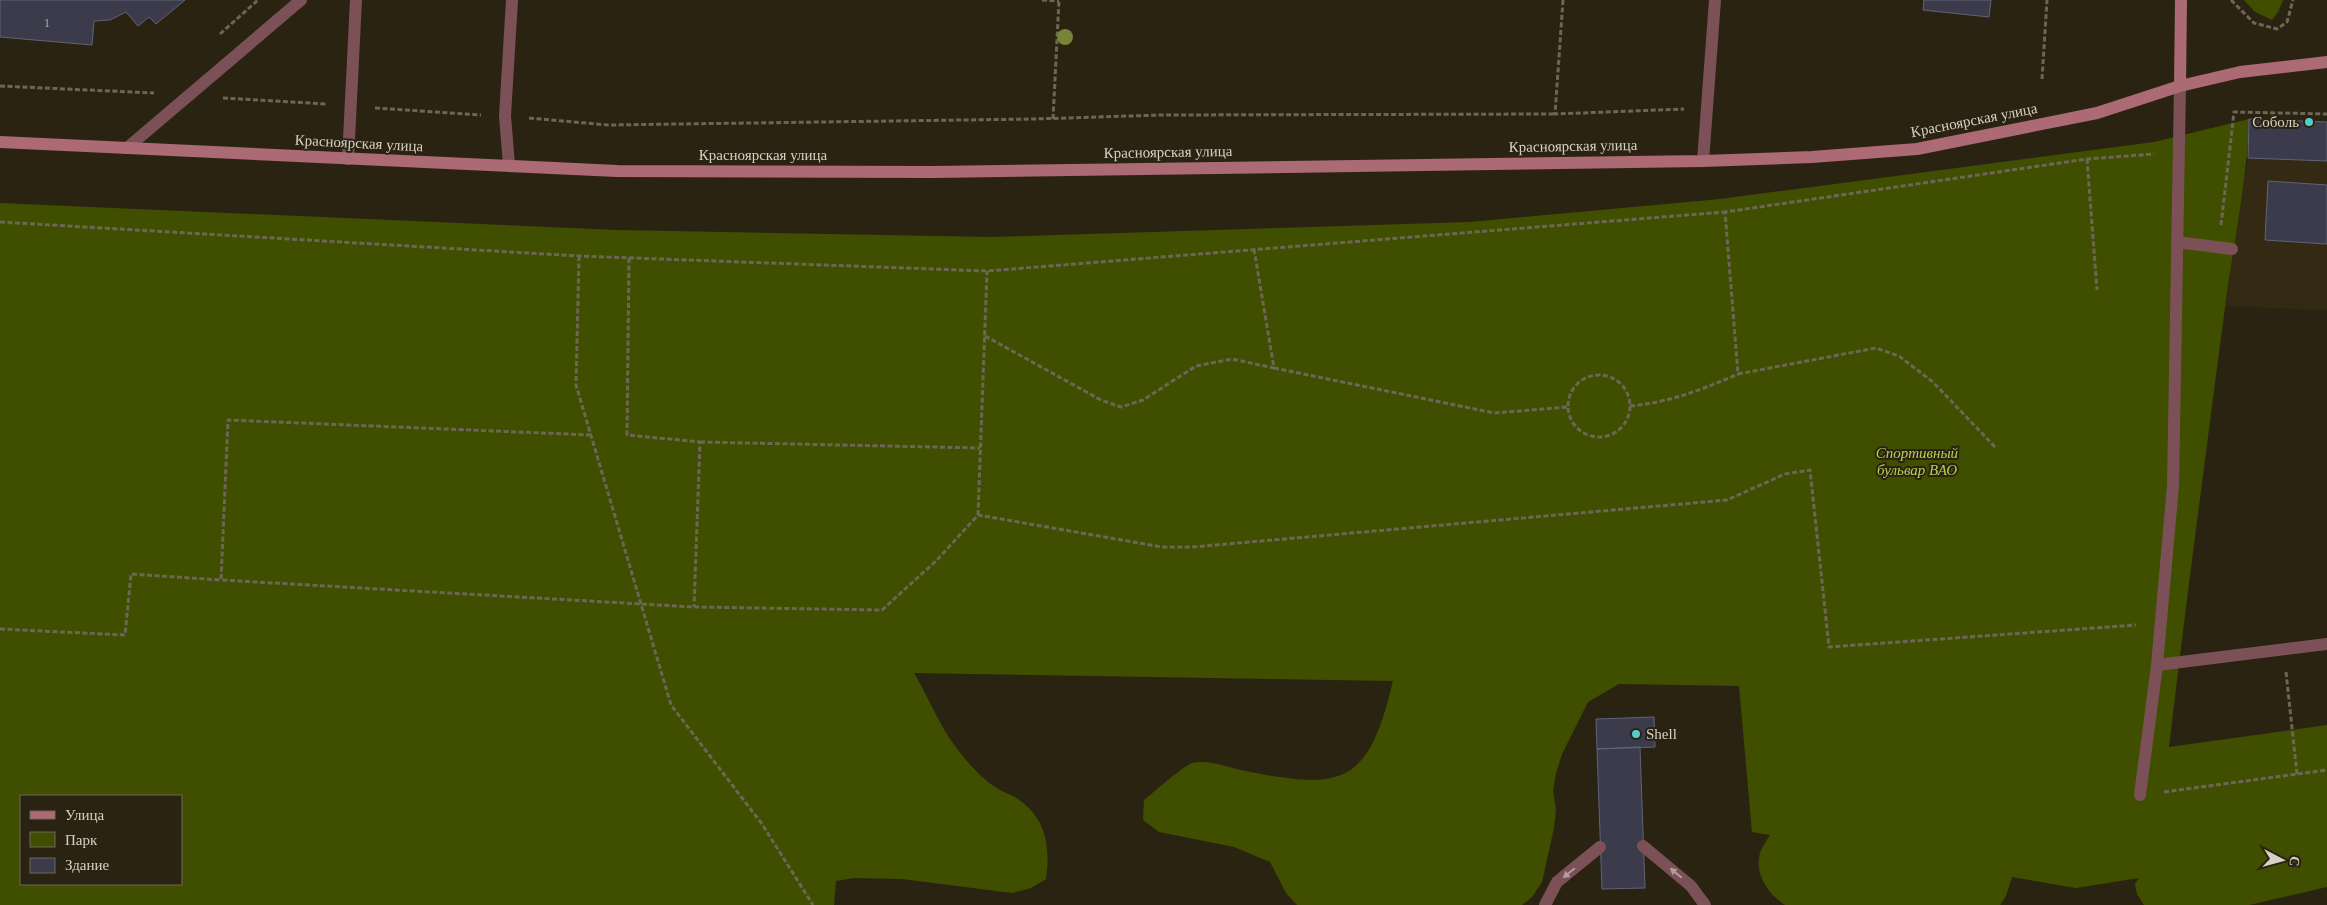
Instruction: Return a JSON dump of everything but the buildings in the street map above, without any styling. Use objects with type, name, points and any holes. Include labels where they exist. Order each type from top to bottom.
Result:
[{"type":"street","points":[[2180,86],[2181,0]]},
{"type":"street","name":"Красноярская улица","points":[[0,142],[617,171],[934,172],[1703,161],[1812,157],[1917,149],[2097,113],[2180,86],[2240,72],[2327,62]]},
{"type":"lane","points":[[127,148],[301,0]]},
{"type":"lane","points":[[348,159],[356,0]]},
{"type":"lane","points":[[509,165],[505,116],[512,0]]},
{"type":"lane","points":[[1703,161],[1716,0]]},
{"type":"lane","points":[[2140,795],[2157,665],[2173,486],[2180,86]]},
{"type":"lane","points":[[2177,242],[2232,249]]},
{"type":"lane","points":[[2157,665],[2327,644]]},
{"type":"lane","points":[[1643,846],[1692,886],[1705,905]]},
{"type":"lane","points":[[1545,905],[1557,882],[1600,847]]},
{"type":"path","points":[[214,40],[258,0]]},
{"type":"path","points":[[1042,0],[1059,0],[1053,119]]},
{"type":"path","points":[[1555,114],[1563,0]]},
{"type":"path","points":[[2042,80],[2047,0]]},
{"type":"path","points":[[2232,0],[2254,23],[2277,29],[2286,22],[2292,0]]},
{"type":"path","points":[[0,86],[189,95],[505,116],[608,125],[1053,119],[1162,115],[1555,114],[1707,108]]},
{"type":"path","points":[[2218,247],[2234,112],[2327,114]]},
{"type":"path","points":[[0,222],[578,256],[987,270],[1725,212],[2087,159],[2154,152],[2154,162]]},
{"type":"path","points":[[2087,159],[2097,290]]},
{"type":"path","points":[[1725,212],[1738,374]]},
{"type":"path","points":[[1254,249],[1274,368]]},
{"type":"path","points":[[578,256],[576,385],[671,704],[762,824],[814,905]]},
{"type":"path","points":[[628,258],[627,435],[700,442],[980,448]]},
{"type":"path","points":[[0,629],[125,635],[131,574],[641,605],[882,610],[936,561],[978,515],[987,270]]},
{"type":"path","points":[[985,336],[1101,400],[1121,407],[1143,400],[1196,366],[1232,360],[1494,413],[1568,407]]},
{"type":"path","points":[[1630,406],[1659,403],[1692,394],[1738,374],[1876,348],[1899,356],[1933,382],[1995,448]]},
{"type":"path","points":[[1602,375],[1620,383],[1626,391],[1630,406],[1627,420],[1621,428],[1613,434],[1604,437],[1593,436],[1576,426],[1568,407],[1572,392],[1583,380],[1592,376],[1602,375]]},
{"type":"path","points":[[221,580],[228,420],[591,435]]},
{"type":"path","points":[[694,607],[700,442]]},
{"type":"path","points":[[978,515],[1162,547],[1192,547],[1727,500],[1785,474],[1810,470],[1829,647],[2144,624]]},
{"type":"path","points":[[2284,649],[2297,774]]},
{"type":"path","points":[[2140,795],[2327,770]]},
{"type":"shaded area","points":[[2249,119],[2327,122],[2327,310],[2225,306],[2248,158]]},
{"type":"green space","points":[[2244,0],[2283,0],[2272,20],[2255,12]]},
{"type":"green space","name":"Спортивный бульвар ВАО","points":[[2249,119],[2242,193],[2224,315],[2169,747],[2327,725],[2327,887],[2249,905],[2144,905],[2137,894],[2135,884],[2139,878],[2076,888],[2012,877],[2006,896],[2000,905],[1785,905],[1768,889],[1759,868],[1760,853],[1770,835],[1752,832],[1739,686],[1619,684],[1588,702],[1562,754],[1553,791],[1556,810],[1554,828],[1542,882],[1532,897],[1522,905],[1297,905],[1286,893],[1270,862],[1234,847],[1159,832],[1143,820],[1144,800],[1182,769],[1198,762],[1276,777],[1304,780],[1327,779],[1346,773],[1361,761],[1373,742],[1393,681],[914,673],[943,728],[964,757],[989,783],[1024,804],[1039,821],[1046,842],[1046,879],[1031,888],[1012,893],[902,879],[854,878],[836,881],[834,905],[0,905],[0,203],[617,230],[991,237],[1470,222],[1720,199],[2154,142]]},
{"type":"place","name":"Соболь","points":[[2309,122]]},
{"type":"place","name":"Shell","points":[[1636,734]]}]
